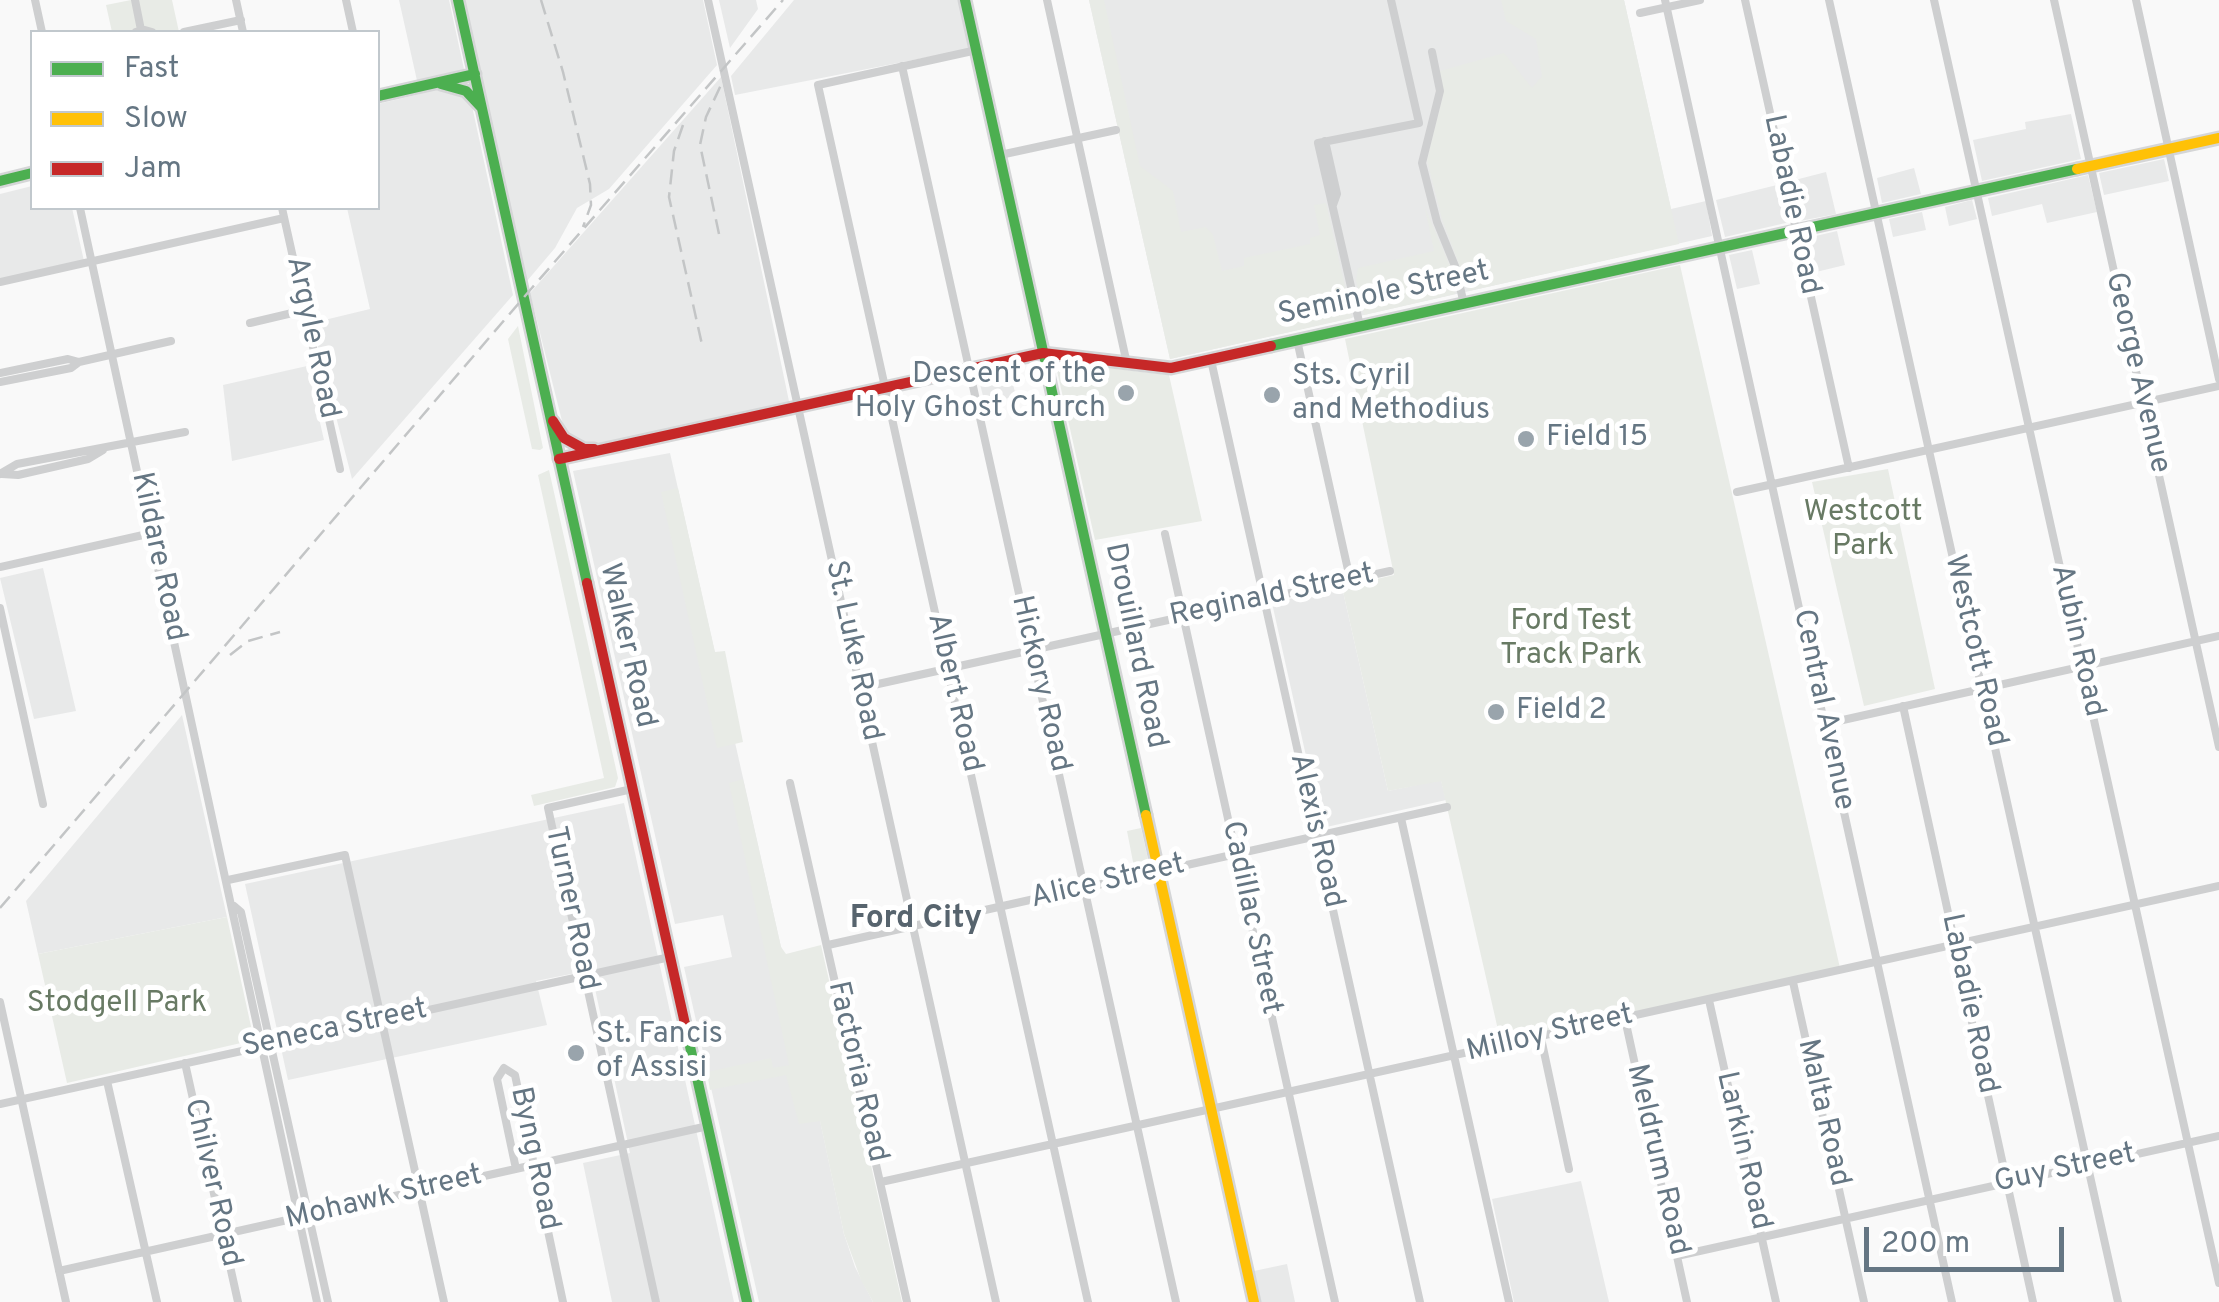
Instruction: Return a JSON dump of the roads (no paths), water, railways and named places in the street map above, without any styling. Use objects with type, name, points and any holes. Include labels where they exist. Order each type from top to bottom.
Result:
[{"type":"street","points":[[35,0],[42,30]]},
{"type":"street","points":[[135,0],[139,30]]},
{"type":"street","points":[[236,0],[243,30]]},
{"type":"street","points":[[346,0],[353,30]]},
{"type":"street","name":"Walker Road","points":[[458,0],[747,1302]]},
{"type":"street","name":"St. Luke Road","points":[[708,0],[996,1302]]},
{"type":"street","name":"Drouillard Road","points":[[966,0],[1254,1302]]},
{"type":"street","points":[[1047,0],[1128,364]]},
{"type":"street","points":[[1360,326],[1333,207],[1336,194],[1325,141],[1418,123],[1391,0]]},
{"type":"street","points":[[1640,13],[1666,4],[1700,0]]},
{"type":"street","name":"Labadie Road","points":[[1745,0],[1848,468]]},
{"type":"street","name":"Westcott Road","points":[[1829,0],[2118,1302]]},
{"type":"street","name":"Aubin Road","points":[[1934,0],[2219,1283]]},
{"type":"street","name":"George Avenue","points":[[2054,0],[2219,746]]},
{"type":"street","points":[[2136,0],[2219,399]]},
{"type":"street","name":"Central Avenue","points":[[1666,4],[1952,1302]]},
{"type":"street","points":[[193,30],[240,20]]},
{"type":"street","points":[[902,66],[977,50]]},
{"type":"street","points":[[1432,52],[1440,91],[1422,162],[1437,222],[1456,266],[1464,304]]},
{"type":"street","name":"Albert Road","points":[[902,66],[818,84],[1088,1302]]},
{"type":"street","name":"Hickory Road","points":[[902,66],[1176,1302]]},
{"type":"street","points":[[380,96],[475,74]]},
{"type":"street","points":[[436,83],[466,90],[482,109]]},
{"type":"street","points":[[1000,154],[1116,130]]},
{"type":"street","name":"Seminole Street","points":[[559,460],[1044,353],[1170,368],[2219,138]]},
{"type":"street","points":[[0,181],[30,174]]},
{"type":"street","name":"Kildare Road","points":[[80,210],[234,906],[231,914],[266,1045],[309,1215],[328,1300],[317,1302],[266,1045]]},
{"type":"street","name":"Argyle Road","points":[[282,210],[340,469]]},
{"type":"street","points":[[0,282],[284,218]]},
{"type":"street","points":[[250,323],[305,310]]},
{"type":"street","points":[[0,382],[71,368],[79,362],[171,340]]},
{"type":"street","points":[[1297,340],[1350,579]]},
{"type":"street","points":[[0,373],[68,360],[79,362]]},
{"type":"street","name":"Alexis Road","points":[[1211,360],[1420,1302]]},
{"type":"street","points":[[1738,492],[2218,384]]},
{"type":"street","points":[[550,415],[564,438],[584,448],[600,449]]},
{"type":"street","points":[[103,450],[88,459],[18,474],[0,474],[17,464],[185,432]]},
{"type":"street","points":[[0,567],[152,533]]},
{"type":"street","name":"Cadillac Street","points":[[1164,534],[1334,1302]]},
{"type":"street","name":"Reginald Street","points":[[860,688],[1390,571]]},
{"type":"street","points":[[0,608],[44,804]]},
{"type":"street","points":[[1825,724],[2219,636]]},
{"type":"street","name":"Labadie Road","points":[[1902,706],[2034,1302]]},
{"type":"street","name":"Factoria Road","points":[[790,783],[907,1302]]},
{"type":"street","name":"Turner Road","points":[[632,789],[548,808],[656,1302]]},
{"type":"street","name":"Alice Street","points":[[828,944],[1447,807]]},
{"type":"street","points":[[1401,818],[1509,1302]]},
{"type":"street","points":[[228,880],[345,855],[444,1302]]},
{"type":"street","name":"Milloy Street","points":[[881,1182],[2219,886]]},
{"type":"street","name":"Seneca Street","points":[[0,1104],[670,957]]},
{"type":"street","name":"Malta Road","points":[[1793,982],[1864,1302]]},
{"type":"street","name":"Larkin Road","points":[[1709,1000],[1776,1302]]},
{"type":"street","points":[[0,1002],[66,1302]]},
{"type":"street","name":"Meldrum Road","points":[[1624,1019],[1687,1302]]},
{"type":"street","points":[[1541,1038],[1570,1169]]},
{"type":"street","name":"Chilver Road","points":[[185,1064],[238,1302]]},
{"type":"street","name":"Byng Road","points":[[516,1169],[497,1079],[504,1068],[515,1074],[563,1302]]},
{"type":"street","points":[[107,1080],[157,1302]]},
{"type":"street","name":"Mohawk Street","points":[[59,1271],[708,1126]]},
{"type":"street","name":"Guy Street","points":[[1677,1256],[2219,1136]]},
{"type":"railway","points":[[541,0],[590,184],[591,205],[583,227]]},
{"type":"railway","points":[[0,908],[783,0]]},
{"type":"railway","points":[[719,234],[700,145],[706,117],[721,85]]},
{"type":"railway","points":[[683,125],[674,151],[669,197],[703,349]]},
{"type":"railway","points":[[230,655],[248,641],[280,632]]},
{"type":"place","name":"Descent of the Holy Ghost Church","points":[[1126,393]]},
{"type":"place","name":"Sts. Cyril and Methodius","points":[[1272,395]]},
{"type":"place","name":"Field 15","points":[[1526,439]]},
{"type":"place","name":"Field 2","points":[[1496,712]]},
{"type":"place","name":"St. Fancis of Assisi","points":[[576,1053]]},
{"type":"district","name":"Ford City","points":[[916,921]]},
{"type":"park label","name":"Westcott Park","points":[[1863,531]]},
{"type":"park label","name":"Ford Test Track Park","points":[[1571,640]]},
{"type":"park label","name":"Stodgell Park","points":[[117,1005]]}]
